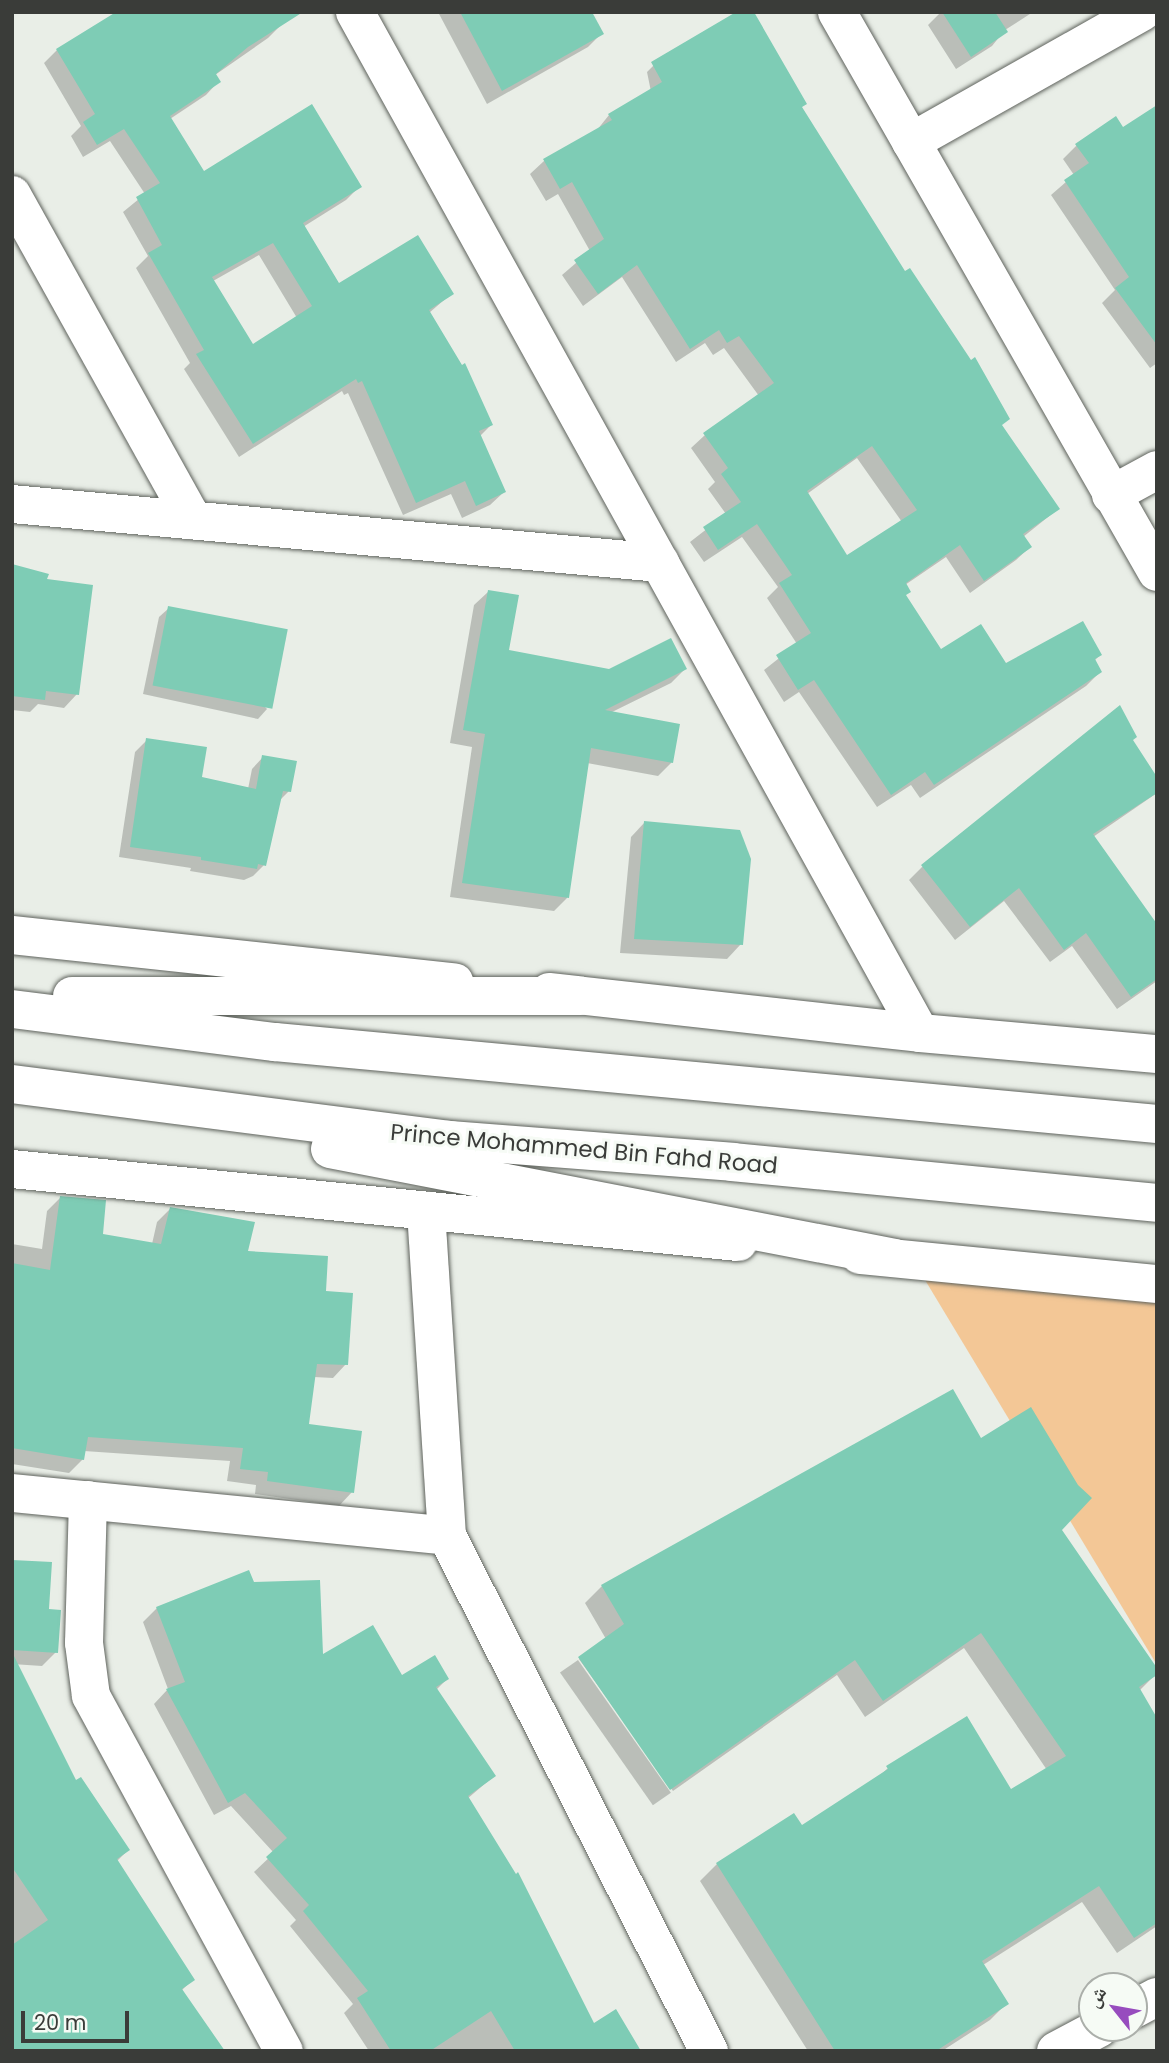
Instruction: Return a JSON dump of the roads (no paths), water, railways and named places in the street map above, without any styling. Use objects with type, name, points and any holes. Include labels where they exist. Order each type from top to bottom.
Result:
[{"type":"main road","points":[[355,12],[920,1033]]},
{"type":"main road","points":[[837,12],[1157,572]]},
{"type":"main road","points":[[911,142],[1142,12]]},
{"type":"main road","points":[[12,195],[193,520]]},
{"type":"main road","points":[[1111,495],[1157,470]]},
{"type":"main road","points":[[12,504],[660,563]]},
{"type":"main road","points":[[12,935],[920,1033],[1157,1054]]},
{"type":"main road","points":[[12,996],[581,996]]},
{"type":"main road","points":[[12,1009],[289,1043],[1157,1124]]},
{"type":"main road","points":[[12,1085],[895,1258]]},
{"type":"main road","name":"Prince Mohammed Bin Fahd Road","points":[[12,1085],[449,1140],[732,1162],[1157,1203]]},
{"type":"main road","points":[[12,1168],[1157,1284]]},
{"type":"main road","points":[[426,1211],[447,1536],[709,2051]]},
{"type":"main road","points":[[12,1493],[447,1536]]},
{"type":"main road","points":[[88,1500],[84,1643],[91,1696],[284,2051]]},
{"type":"main road","points":[[1056,2051],[1078,2039]]}]
